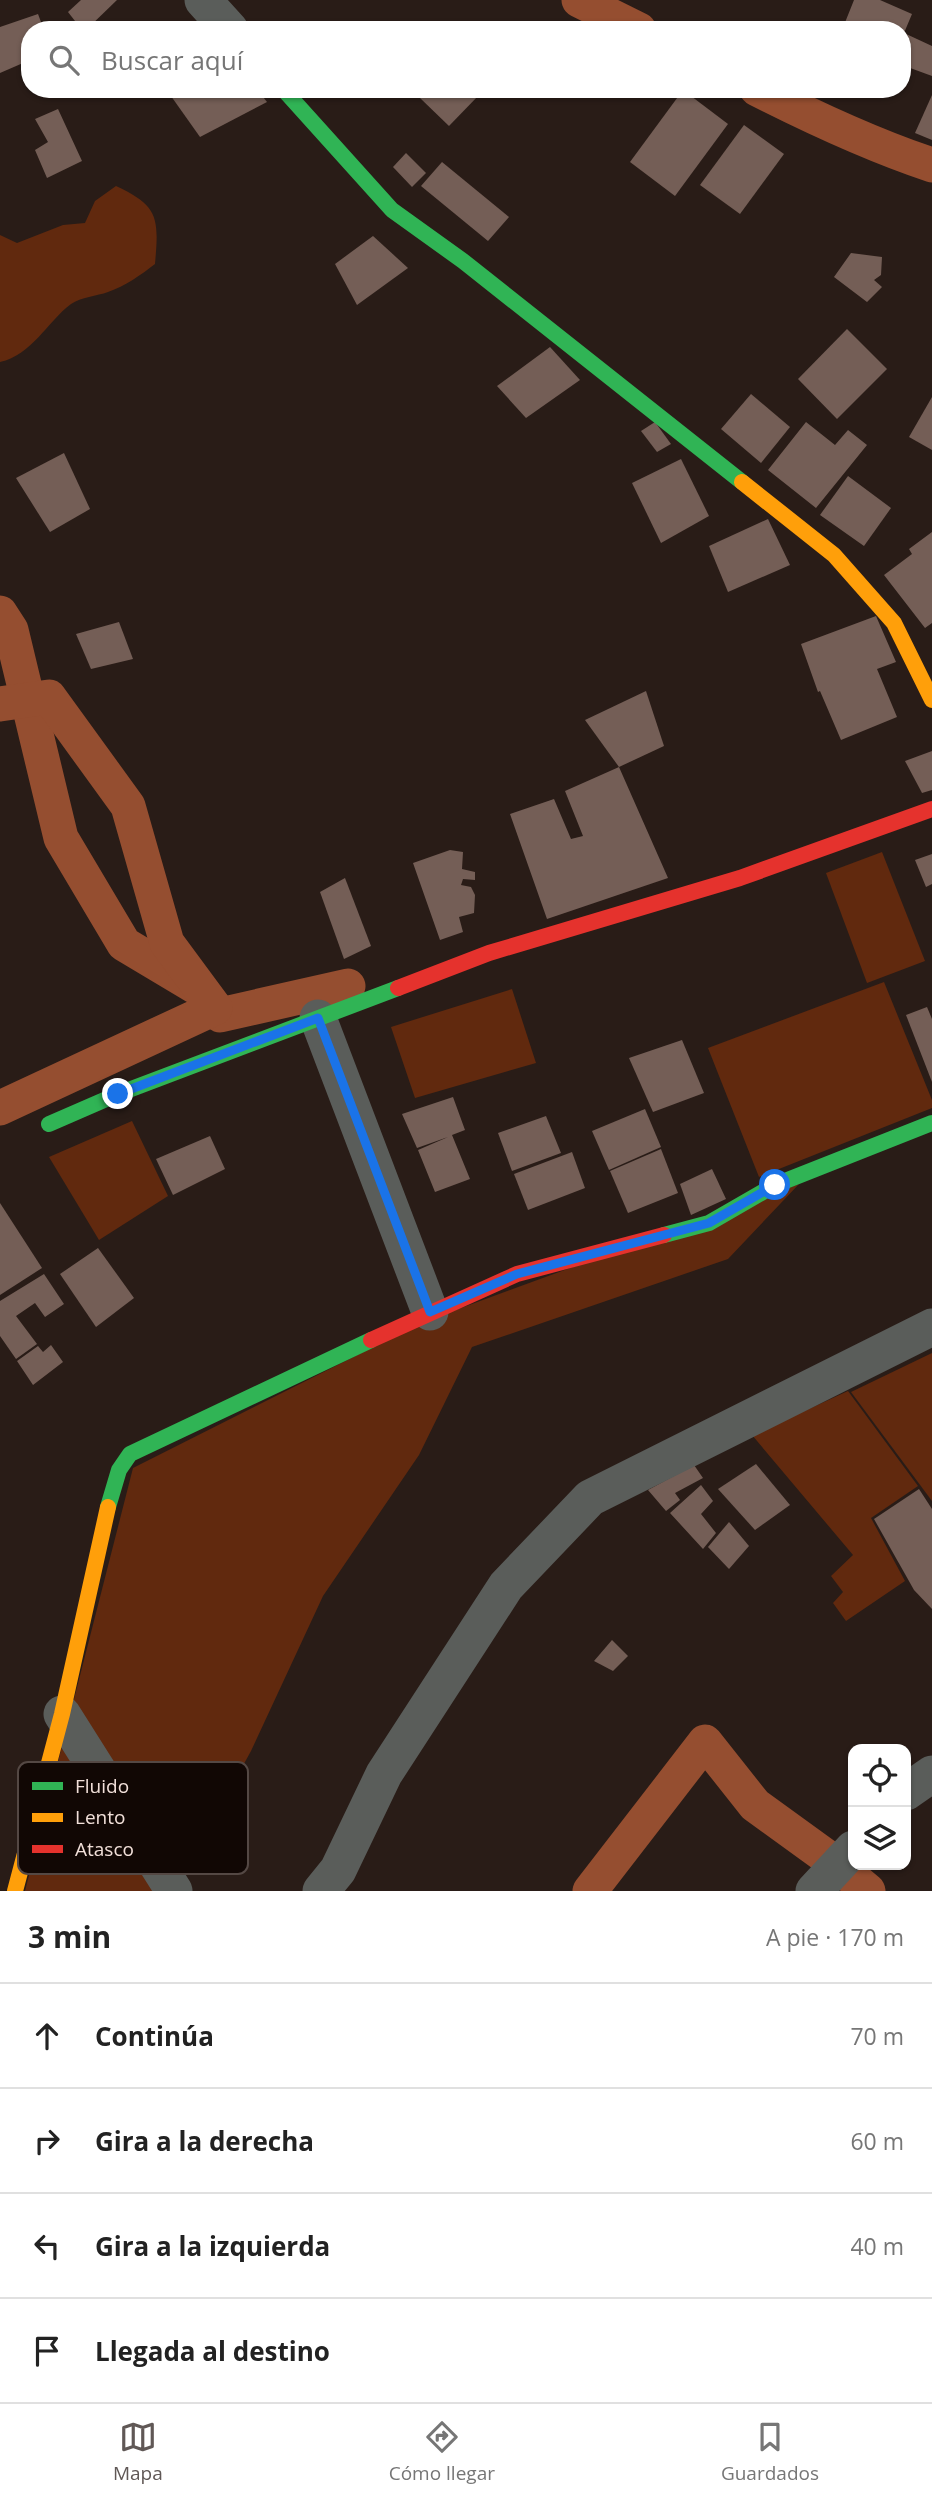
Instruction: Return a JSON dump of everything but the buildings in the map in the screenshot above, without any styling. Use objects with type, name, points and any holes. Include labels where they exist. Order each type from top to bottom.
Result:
[{"type":"street","points":[[203,0],[222,21]]},
{"type":"street","points":[[291,98],[392,210],[474,269],[834,555],[894,623],[932,700]]},
{"type":"street","points":[[49,1124],[118,1094],[489,953],[740,878],[932,810]]},
{"type":"street","points":[[318,1018],[430,1312]]},
{"type":"street","points":[[49,1762],[113,1487],[119,1470],[130,1454],[430,1312],[517,1274],[709,1223],[775,1185],[932,1123]]},
{"type":"street","points":[[321,1891],[338,1870],[384,1774],[506,1586],[590,1498],[932,1327]]},
{"type":"street","points":[[62,1714],[92,1762]]},
{"type":"street","points":[[911,1789],[932,1774]]},
{"type":"street","points":[[814,1891],[848,1854]]},
{"type":"street","points":[[15,1891],[20,1874]]},
{"type":"street","points":[[163,1874],[174,1891]]},
{"type":"shaded area","points":[[116,186],[141,200],[153,215],[157,235],[155,264],[121,287],[71,304],[21,353],[0,362],[0,235],[17,243],[63,225],[85,223],[95,201]]},
{"type":"shaded area","points":[[882,852],[925,961],[867,983],[826,873]]},
{"type":"shaded area","points":[[884,982],[932,1100],[932,1108],[759,1177],[708,1048]]},
{"type":"shaded area","points":[[512,989],[536,1063],[415,1098],[391,1027]]},
{"type":"shaded area","points":[[132,1121],[168,1196],[99,1240],[49,1157]]},
{"type":"shaded area","points":[[799,1184],[728,1259],[472,1347],[419,1455],[323,1596],[245,1762],[58,1762],[133,1468],[423,1322]]},
{"type":"shaded area","points":[[932,1353],[932,1501],[851,1392]]},
{"type":"shaded area","points":[[848,1391],[918,1486],[871,1518],[905,1581],[846,1621],[833,1603],[843,1592],[831,1576],[853,1555],[752,1435]]},
{"type":"shaded area","points":[[29,1874],[183,1874],[174,1891],[25,1891]]},
{"type":"waterway","points":[[579,0],[621,21]]},
{"type":"waterway","points":[[775,98],[887,149],[932,165]]},
{"type":"waterway","points":[[0,613],[11,630],[61,838],[124,944],[201,990],[220,1015],[348,986]]},
{"type":"waterway","points":[[0,704],[49,697],[128,806],[167,943],[215,1008],[0,1108]]},
{"type":"waterway","points":[[590,1891],[705,1742],[755,1805],[835,1863]]},
{"type":"waterway","points":[[843,1870],[868,1891]]},
{"type":"traffic: fast","points":[[291,98],[392,210],[463,261],[742,482]]},
{"type":"traffic: fast","points":[[49,1124],[118,1094],[398,988]]},
{"type":"traffic: fast","points":[[664,1235],[709,1223],[775,1185],[932,1123]]},
{"type":"traffic: fast","points":[[108,1507],[119,1470],[130,1454],[371,1340]]},
{"type":"traffic: slow","points":[[742,482],[834,555],[894,623],[932,700]]},
{"type":"traffic: slow","points":[[49,1762],[108,1507]]},
{"type":"traffic: slow","points":[[15,1891],[20,1874]]},
{"type":"traffic: jam","points":[[398,988],[489,953],[740,878],[932,809]]},
{"type":"traffic: jam","points":[[371,1340],[517,1274],[664,1235]]},
{"type":"route","points":[[118,1094],[318,1018],[430,1312],[517,1274],[709,1223],[775,1185]]}]
